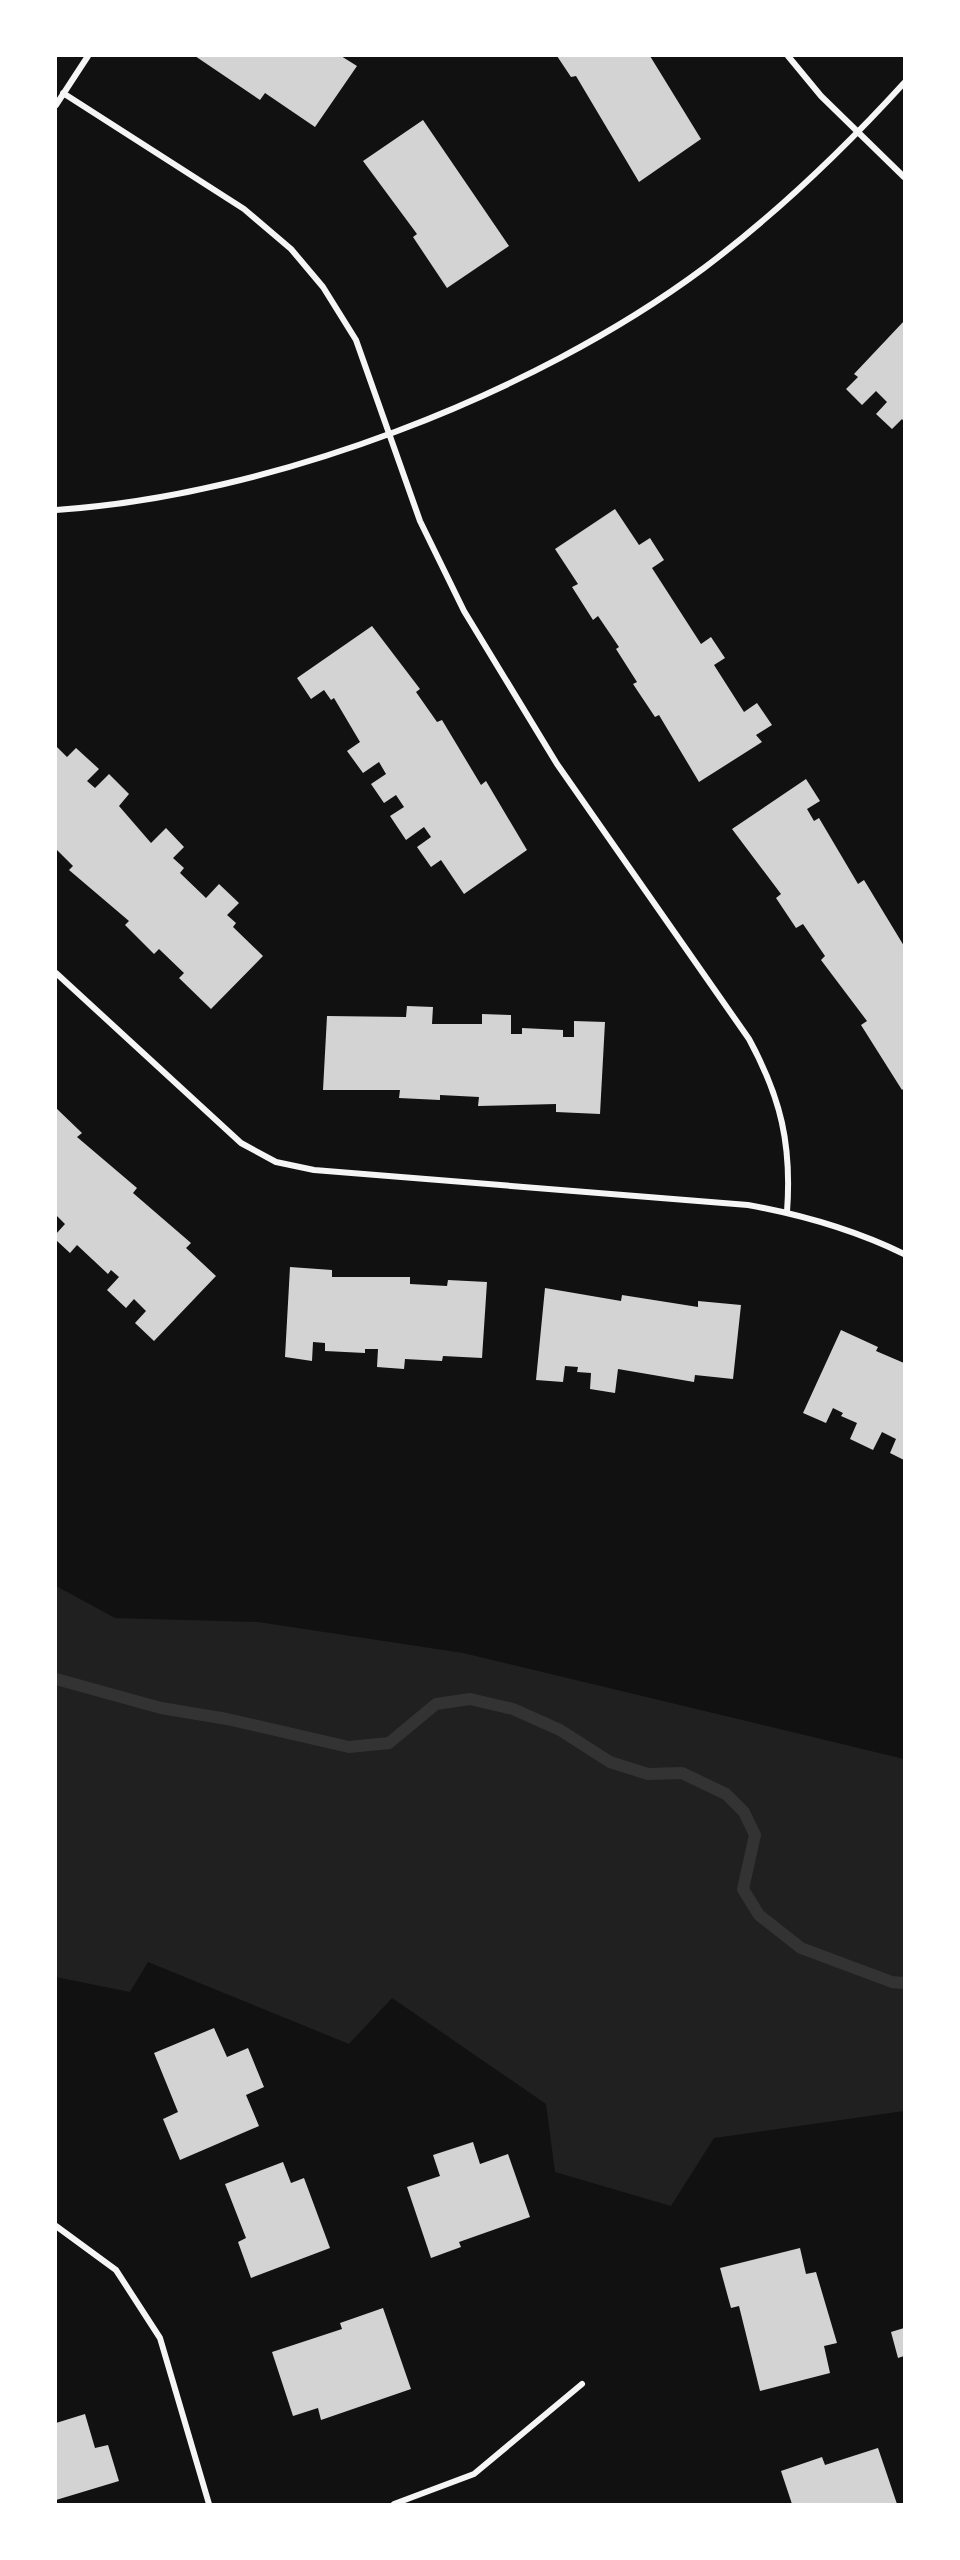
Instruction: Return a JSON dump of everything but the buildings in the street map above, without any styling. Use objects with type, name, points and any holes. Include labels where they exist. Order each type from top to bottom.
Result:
[{"type":"street","points":[[56,105],[88,56]]},
{"type":"street","points":[[788,56],[821,96],[904,177]]},
{"type":"street","points":[[56,510],[185,493],[288,467],[388,432],[512,382],[610,330],[703,269],[789,199],[859,133],[904,82]]},
{"type":"street","points":[[63,93],[244,210],[291,249],[323,287],[356,340],[420,521],[464,611],[557,764],[749,1039],[768,1075],[784,1122],[790,1172],[787,1212]]},
{"type":"street","points":[[56,973],[241,1143],[276,1162],[314,1170],[737,1204],[787,1212],[850,1230],[904,1254]]},
{"type":"street","points":[[56,2226],[116,2270],[160,2338],[209,2505]]},
{"type":"street","points":[[394,2505],[474,2474],[582,2384]]},
{"type":"shaded area","points":[[56,1586],[115,1618],[258,1622],[463,1653],[904,1759],[904,2111],[714,2138],[671,2206],[555,2172],[546,2104],[392,1998],[349,2044],[148,1962],[130,1992],[56,1977]]},
{"type":"waterway","points":[[56,1679],[161,1708],[227,1719],[349,1747],[389,1743],[436,1704],[470,1699],[513,1709],[560,1730],[610,1762],[648,1774],[682,1773],[726,1794],[744,1812],[755,1835],[743,1889],[759,1915],[801,1948],[892,1982],[904,1983]]}]
